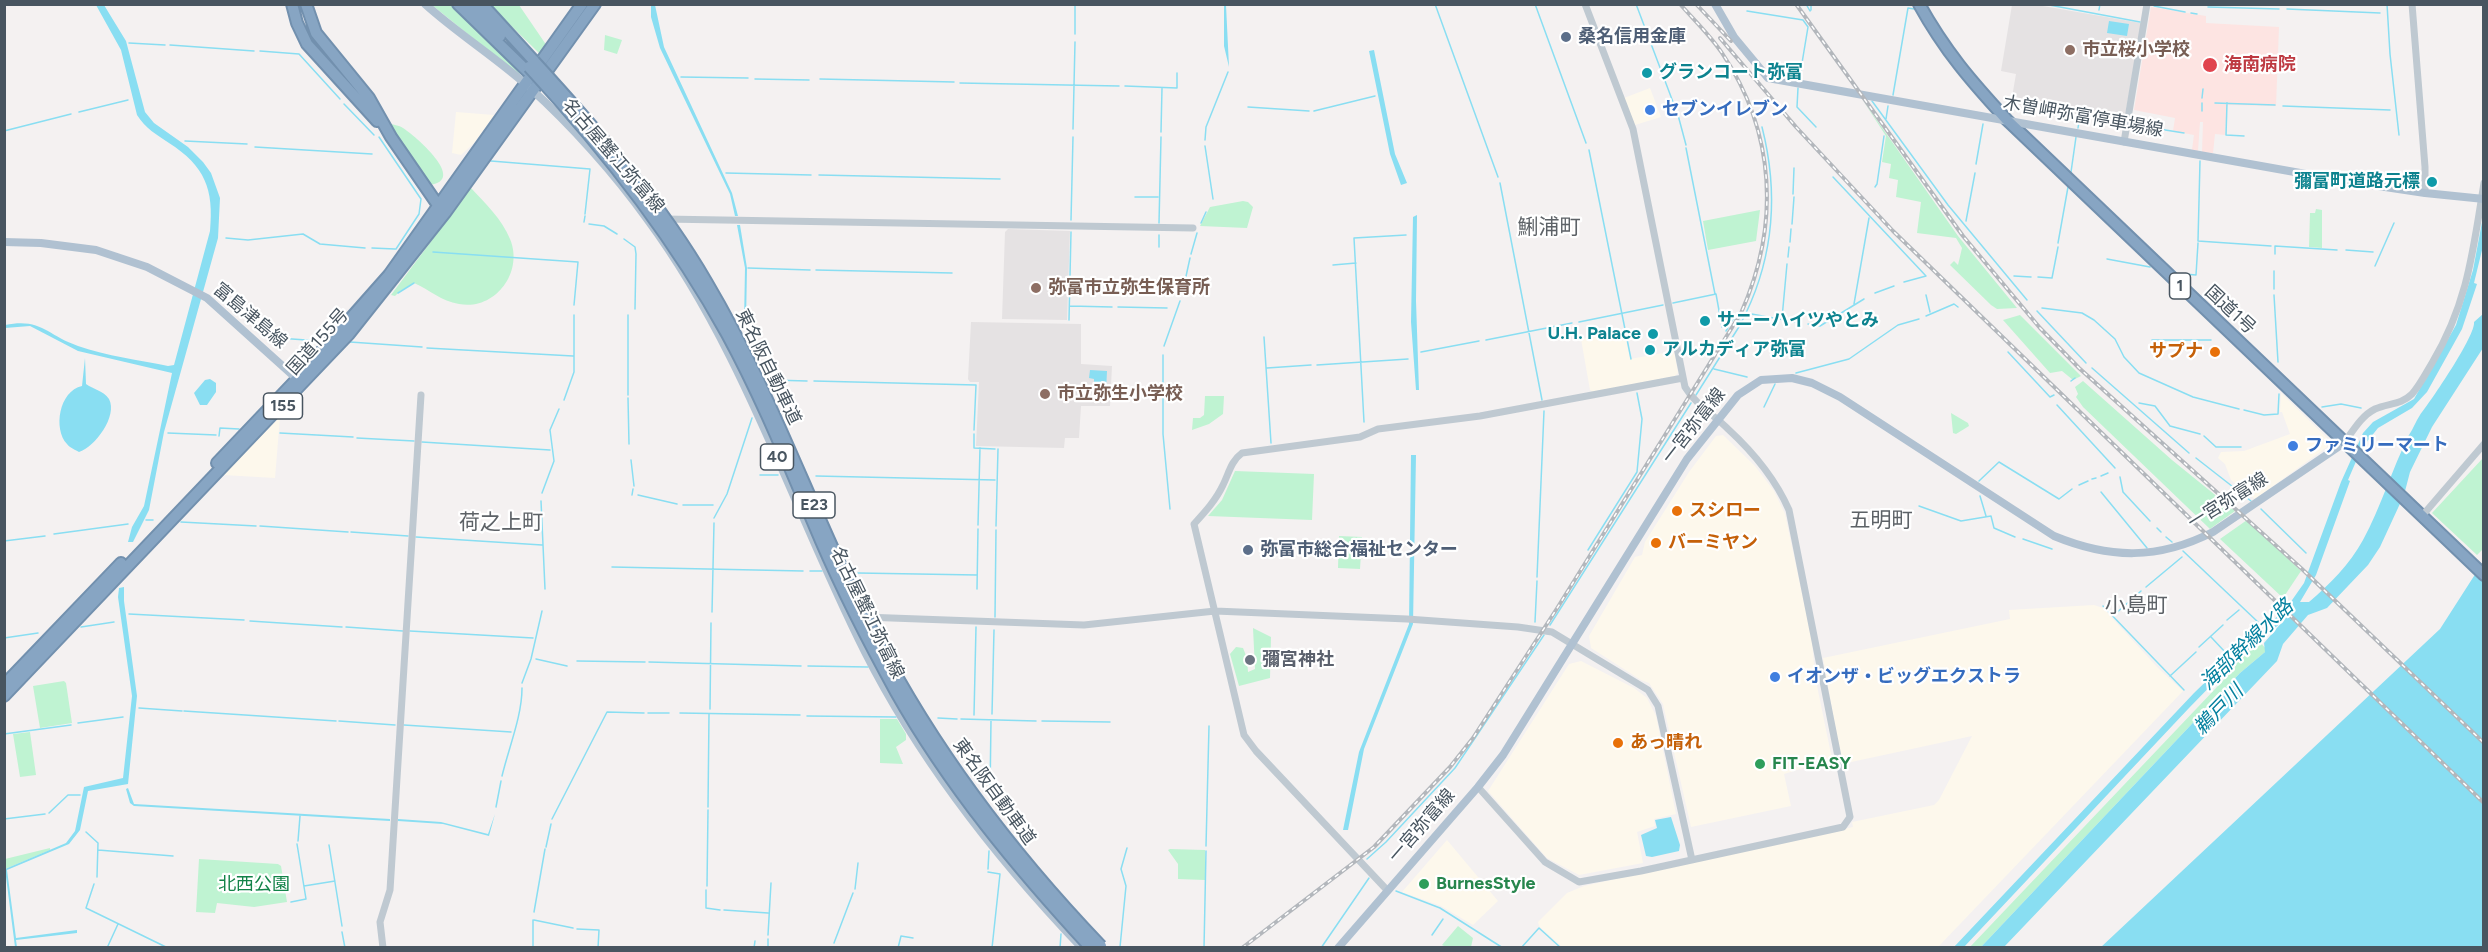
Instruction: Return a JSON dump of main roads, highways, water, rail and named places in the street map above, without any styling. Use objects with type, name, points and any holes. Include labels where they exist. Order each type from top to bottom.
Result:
[{"type":"highway","points":[[292,4],[303,37],[369,98],[391,138],[441,210]]},
{"type":"highway","points":[[299,4],[309,34],[341,73]]},
{"type":"highway","points":[[306,4],[316,33],[341,73]]},
{"type":"highway","points":[[313,4],[341,73]]},
{"type":"highway","points":[[458,4],[532,64]]},
{"type":"highway","name":"東名阪自動車道","points":[[471,4],[596,130],[670,225],[706,280],[735,332],[760,382],[851,589],[876,639],[932,735],[963,782],[1028,866],[1103,948]]},
{"type":"highway","name":"東名阪自動車道","points":[[482,4],[532,64],[544,84],[632,187],[664,230],[699,285],[753,386],[859,622],[925,739],[957,787],[1002,846],[1091,948]]},
{"type":"highway","points":[[492,4],[532,64]]},
{"type":"highway","name":"国道155号","points":[[529,87],[582,4]]},
{"type":"highway","name":"国道155号","points":[[4,696],[304,384],[382,294],[529,87],[595,4]]},
{"type":"highway","name":"国道1号","points":[[1919,4],[1953,61],[2007,120],[2484,575]]},
{"type":"highway","name":"国道155号","points":[[4,685],[297,379],[389,275],[441,210]]},
{"type":"main road","name":"名古屋蟹江弥富線","points":[[425,4],[529,87],[600,161],[648,219],[686,277],[722,340],[756,408],[848,616],[889,695],[950,790],[986,839],[1037,901],[1082,948]]},
{"type":"main road","name":"木曽岬弥富停車場線","points":[[1715,4],[1734,37],[1768,78],[2426,193],[2482,198]]},
{"type":"main road","name":"富島津島線","points":[[4,242],[41,243],[96,250],[147,267],[207,298],[297,379]]},
{"type":"main road","name":"一宮弥富線","points":[[1338,948],[1478,787],[1510,745],[1687,459],[1738,395],[1761,380],[1792,378],[1812,383],[1840,397],[2054,536],[2083,548],[2128,555],[2173,548],[2213,532],[2344,443]]},
{"type":"water","points":[[96,5],[104,5],[126,41],[145,112],[154,123],[188,147],[203,162],[211,173],[220,198],[218,238],[164,432],[149,510],[133,542],[128,542],[132,527],[144,506],[172,373],[78,351],[30,326],[5,328],[5,325],[28,324],[67,342],[89,349],[168,366],[174,365],[210,231],[208,191],[199,170],[191,161],[152,131],[137,115],[121,50]]},
{"type":"water","points":[[651,5],[655,5],[664,47],[732,193],[738,216],[735,216],[730,194],[660,48],[651,17]]},
{"type":"water","points":[[1224,5],[1226,5],[1229,67],[1224,46]]},
{"type":"water","points":[[2109,21],[2129,24],[2127,36],[2107,33]]},
{"type":"water","points":[[1374,50],[1395,154],[1407,183],[1401,185],[1390,154],[1369,51]]},
{"type":"water","points":[[1417,215],[1416,301],[1419,390],[1416,390],[1411,322],[1413,217]]},
{"type":"water","points":[[2483,217],[2483,246],[2474,283],[2477,284],[2462,329],[2427,392],[2412,408],[2378,428],[2364,443],[2348,480],[2350,481],[2316,575],[2300,602],[2309,602],[2317,595],[2339,574],[2358,549],[2409,435],[2461,353],[2474,322],[2483,314],[2483,348],[2432,427],[2410,472],[2404,495],[2380,547],[2368,565],[2327,608],[2308,615],[2283,644],[2277,661],[2004,947],[1981,947],[2240,673],[2265,652],[2264,643],[2283,621],[2229,667],[1964,947],[1953,948],[2194,693],[2230,658],[2260,634],[2290,603],[2304,583],[2341,482],[2363,433],[2373,422],[2414,399],[2456,325],[2473,270]]},
{"type":"water","points":[[737,225],[740,225],[747,268],[746,323],[744,322],[745,268]]},
{"type":"water","points":[[85,358],[86,384],[104,394],[111,406],[108,422],[98,438],[79,452],[68,445],[63,437],[60,420],[63,403],[68,395],[74,389],[82,386]]},
{"type":"water","points":[[1090,370],[1107,371],[1106,392],[1094,391],[1094,379],[1089,378]]},
{"type":"water","points":[[210,379],[216,383],[216,392],[207,405],[200,405],[194,393],[205,380]]},
{"type":"water","points":[[1411,455],[1416,455],[1413,624],[1364,749],[1348,830],[1343,830],[1359,752],[1409,624]]},
{"type":"water","points":[[2483,562],[2483,947],[2100,948],[2440,629]]},
{"type":"water","points":[[124,587],[137,696],[128,784],[88,791],[80,830],[69,844],[7,870],[16,938],[77,930],[77,933],[16,940],[17,947],[15,947],[5,869],[66,843],[75,831],[84,787],[123,778],[132,696],[118,597],[119,588]]},
{"type":"water","points":[[128,788],[134,804],[390,819],[390,821],[134,806],[130,803],[126,789]]},
{"type":"water","points":[[495,814],[489,836],[443,824],[398,821],[398,819],[441,822],[488,834]]},
{"type":"water","points":[[1671,817],[1680,845],[1679,851],[1652,857],[1646,856],[1641,835],[1657,828],[1655,820]]},
{"type":"waterway","points":[[1075,4],[1075,34]]},
{"type":"waterway","points":[[1435,4],[1498,177]]},
{"type":"waterway","points":[[1535,4],[1586,143]]},
{"type":"waterway","points":[[1636,4],[1676,110]]},
{"type":"waterway","points":[[1806,4],[1810,11]]},
{"type":"waterway","points":[[1811,4],[1811,10]]},
{"type":"waterway","points":[[2044,4],[2140,22]]},
{"type":"waterway","points":[[2099,10],[2100,4]]},
{"type":"waterway","points":[[2387,4],[2399,135]]},
{"type":"waterway","points":[[2154,6],[2185,12]]},
{"type":"waterway","points":[[2208,7],[2279,9]]},
{"type":"waterway","points":[[1893,95],[1908,8],[1914,9]]},
{"type":"waterway","points":[[2287,9],[2380,13]]},
{"type":"waterway","points":[[1747,11],[1803,20],[1808,27],[1799,81]]},
{"type":"waterway","points":[[2191,13],[2197,14]]},
{"type":"waterway","points":[[1073,129],[1075,42]]},
{"type":"waterway","points":[[129,43],[165,45]]},
{"type":"waterway","points":[[170,45],[254,51]]},
{"type":"waterway","points":[[260,51],[299,54],[340,99]]},
{"type":"waterway","points":[[1205,140],[1206,127],[1228,72]]},
{"type":"waterway","points":[[1125,86],[1177,88],[1177,73]]},
{"type":"waterway","points":[[681,77],[748,78]]},
{"type":"waterway","points":[[755,79],[809,80]]},
{"type":"waterway","points":[[820,79],[954,82]]},
{"type":"waterway","points":[[960,83],[1119,86]]},
{"type":"waterway","points":[[1161,132],[1162,88]]},
{"type":"waterway","points":[[1798,88],[1797,107],[1816,127]]},
{"type":"waterway","points":[[2202,98],[2203,89]]},
{"type":"waterway","points":[[1314,111],[1375,96]]},
{"type":"waterway","points":[[79,112],[128,100]]},
{"type":"waterway","points":[[1872,101],[1948,205],[2027,300]]},
{"type":"waterway","points":[[2202,103],[2202,111]]},
{"type":"waterway","points":[[2215,103],[2275,105]]},
{"type":"waterway","points":[[2227,103],[2226,135],[2244,136]]},
{"type":"waterway","points":[[344,104],[374,135]]},
{"type":"waterway","points":[[1886,119],[1888,106]]},
{"type":"waterway","points":[[2283,106],[2390,110]]},
{"type":"waterway","points":[[1248,107],[1309,111]]},
{"type":"waterway","points":[[4,131],[71,114]]},
{"type":"waterway","points":[[1678,115],[1686,145]]},
{"type":"waterway","points":[[2078,128],[2080,115],[2123,122]]},
{"type":"waterway","points":[[1976,164],[1983,124]]},
{"type":"waterway","points":[[2134,125],[2184,133]]},
{"type":"waterway","points":[[1746,313],[1763,268],[1770,222],[1770,174],[1762,127]]},
{"type":"waterway","points":[[1875,187],[1884,136]]},
{"type":"waterway","points":[[379,137],[421,199],[419,214],[396,249]]},
{"type":"waterway","points":[[1071,220],[1073,137]]},
{"type":"waterway","points":[[1159,223],[1161,137]]},
{"type":"waterway","points":[[2071,172],[2076,137]]},
{"type":"waterway","points":[[185,141],[247,144]]},
{"type":"waterway","points":[[1205,146],[1213,199]]},
{"type":"waterway","points":[[255,147],[372,154]]},
{"type":"waterway","points":[[1686,148],[1715,294]]},
{"type":"waterway","points":[[1589,150],[1631,359]]},
{"type":"waterway","points":[[491,161],[590,169],[585,214]]},
{"type":"waterway","points":[[2200,161],[2198,241],[2271,246]]},
{"type":"waterway","points":[[1793,194],[1794,168]]},
{"type":"waterway","points":[[726,173],[811,175]]},
{"type":"waterway","points":[[1966,221],[1975,173]]},
{"type":"waterway","points":[[819,175],[1000,179]]},
{"type":"waterway","points":[[1833,177],[1926,276],[1904,282]]},
{"type":"waterway","points":[[1500,183],[1542,400]]},
{"type":"waterway","points":[[2058,243],[2068,187]]},
{"type":"waterway","points":[[1135,197],[1158,197]]},
{"type":"waterway","points":[[1792,224],[1794,197]]},
{"type":"waterway","points":[[1201,223],[1206,212]]},
{"type":"waterway","points":[[584,222],[585,216]]},
{"type":"waterway","points":[[1854,304],[1869,218]]},
{"type":"waterway","points":[[2375,266],[2394,223]]},
{"type":"waterway","points":[[589,224],[604,226],[617,234]]},
{"type":"waterway","points":[[1790,242],[1791,229]]},
{"type":"waterway","points":[[1069,320],[1071,232]]},
{"type":"waterway","points":[[1191,254],[1197,233]]},
{"type":"waterway","points":[[226,238],[248,240],[303,234],[320,244],[365,248]]},
{"type":"waterway","points":[[1159,235],[1159,247]]},
{"type":"waterway","points":[[1364,422],[1354,238],[1406,235]]},
{"type":"waterway","points":[[624,239],[635,247],[635,309]]},
{"type":"waterway","points":[[2184,274],[2196,275],[2198,243]]},
{"type":"waterway","points":[[2275,254],[2275,246],[2337,250]]},
{"type":"waterway","points":[[1788,257],[1789,247]]},
{"type":"waterway","points":[[2038,277],[2052,278],[2058,247]]},
{"type":"waterway","points":[[372,248],[395,249]]},
{"type":"waterway","points":[[2346,250],[2373,252]]},
{"type":"waterway","points":[[433,252],[578,262],[574,305]]},
{"type":"waterway","points":[[1183,290],[1190,258]]},
{"type":"waterway","points":[[2107,259],[2150,267]]},
{"type":"waterway","points":[[1333,265],[1356,263]]},
{"type":"waterway","points":[[1782,318],[1787,264]]},
{"type":"waterway","points":[[748,268],[810,270]]},
{"type":"waterway","points":[[816,270],[952,273]]},
{"type":"waterway","points":[[2274,271],[2274,289]]},
{"type":"waterway","points":[[2014,276],[2031,277]]},
{"type":"waterway","points":[[398,293],[414,283]]},
{"type":"waterway","points":[[1875,293],[1894,286]]},
{"type":"waterway","points":[[1673,303],[1716,294],[1722,327]]},
{"type":"waterway","points":[[1926,295],[1930,312]]},
{"type":"waterway","points":[[2274,295],[2278,362]]},
{"type":"waterway","points":[[1808,324],[1820,326],[1864,299]]},
{"type":"waterway","points":[[1164,346],[1180,301]]},
{"type":"waterway","points":[[1926,316],[1954,304],[1958,307]]},
{"type":"waterway","points":[[1579,322],[1663,305]]},
{"type":"waterway","points":[[1070,306],[1112,307]]},
{"type":"waterway","points":[[1118,307],[1167,308]]},
{"type":"waterway","points":[[2042,308],[2082,313],[2094,320],[2115,339],[2124,357],[2139,373],[2193,397],[2239,409]]},
{"type":"waterway","points":[[2037,311],[2086,363]]},
{"type":"waterway","points":[[1726,331],[1733,319],[1742,321],[1746,313],[1801,323]]},
{"type":"waterway","points":[[564,400],[574,372],[574,315]]},
{"type":"waterway","points":[[628,315],[628,395]]},
{"type":"waterway","points":[[1796,373],[1849,359],[1898,325],[1919,319]]},
{"type":"waterway","points":[[1696,395],[1742,322]]},
{"type":"waterway","points":[[1486,340],[1572,323]]},
{"type":"waterway","points":[[263,337],[321,341]]},
{"type":"waterway","points":[[1264,337],[1271,443]]},
{"type":"waterway","points":[[2152,340],[2211,340]]},
{"type":"waterway","points":[[1421,352],[1479,341]]},
{"type":"waterway","points":[[350,342],[422,347]]},
{"type":"waterway","points":[[427,348],[573,356]]},
{"type":"waterway","points":[[2008,352],[2050,397],[2054,395]]},
{"type":"waterway","points":[[1163,355],[1163,434],[1170,509]]},
{"type":"waterway","points":[[1317,365],[1408,359]]},
{"type":"waterway","points":[[1267,368],[1311,365]]},
{"type":"waterway","points":[[2092,368],[2189,453]]},
{"type":"waterway","points":[[1714,369],[1747,377]]},
{"type":"waterway","points":[[2071,381],[2075,378]]},
{"type":"waterway","points":[[772,380],[807,381]]},
{"type":"waterway","points":[[814,381],[976,385],[974,430]]},
{"type":"waterway","points":[[1764,407],[1775,384]]},
{"type":"waterway","points":[[1588,550],[1637,472],[1642,419],[1637,393]]},
{"type":"waterway","points":[[2244,410],[2264,415],[2278,414],[2279,394]]},
{"type":"waterway","points":[[628,398],[629,444]]},
{"type":"waterway","points":[[1550,625],[1691,403]]},
{"type":"waterway","points":[[2139,403],[2155,406],[2170,426],[2200,434]]},
{"type":"waterway","points":[[2322,407],[2341,404],[2361,408]]},
{"type":"waterway","points":[[2057,405],[2115,468]]},
{"type":"waterway","points":[[542,493],[554,461],[550,430],[559,409]]},
{"type":"waterway","points":[[1537,577],[1544,411]]},
{"type":"waterway","points":[[714,518],[727,494],[752,418]]},
{"type":"waterway","points":[[219,436],[220,428],[239,429]]},
{"type":"waterway","points":[[168,433],[216,435]]},
{"type":"waterway","points":[[280,433],[353,437]]},
{"type":"waterway","points":[[974,434],[974,448],[995,449]]},
{"type":"waterway","points":[[2204,436],[2216,447],[2241,447]]},
{"type":"waterway","points":[[357,438],[414,441]]},
{"type":"waterway","points":[[422,442],[550,450]]},
{"type":"waterway","points":[[978,525],[980,448]]},
{"type":"waterway","points":[[996,526],[998,449]]},
{"type":"waterway","points":[[2196,458],[2251,501]]},
{"type":"waterway","points":[[631,460],[634,486]]},
{"type":"waterway","points":[[1979,481],[1999,462],[2059,499],[2072,489]]},
{"type":"waterway","points":[[2101,476],[2108,473]]},
{"type":"waterway","points":[[760,475],[778,475]]},
{"type":"waterway","points":[[816,476],[995,480]]},
{"type":"waterway","points":[[2120,477],[2123,492],[2150,521]]},
{"type":"waterway","points":[[2092,479],[2096,478]]},
{"type":"waterway","points":[[2079,485],[2088,481]]},
{"type":"waterway","points":[[632,495],[633,489]]},
{"type":"waterway","points":[[2101,492],[2147,548]]},
{"type":"waterway","points":[[638,495],[677,504]]},
{"type":"waterway","points":[[1980,496],[1986,516]]},
{"type":"waterway","points":[[541,501],[545,589]]},
{"type":"waterway","points":[[683,505],[713,505]]},
{"type":"waterway","points":[[1919,506],[1961,521],[1991,516],[1994,528],[2015,537]]},
{"type":"waterway","points":[[2261,509],[2306,553]]},
{"type":"waterway","points":[[146,520],[153,520]]},
{"type":"waterway","points":[[181,522],[256,526]]},
{"type":"waterway","points":[[712,612],[714,523]]},
{"type":"waterway","points":[[54,534],[128,524]]},
{"type":"waterway","points":[[260,526],[348,532]]},
{"type":"waterway","points":[[2157,528],[2161,532]]},
{"type":"waterway","points":[[977,589],[978,529]]},
{"type":"waterway","points":[[995,617],[996,530]]},
{"type":"waterway","points":[[351,532],[408,536]]},
{"type":"waterway","points":[[4,541],[45,536]]},
{"type":"waterway","points":[[416,537],[542,545]]},
{"type":"waterway","points":[[2166,537],[2172,542]]},
{"type":"waterway","points":[[2023,539],[2052,549]]},
{"type":"waterway","name":"海部幹線水路","points":[[2183,551],[2259,623]]},
{"type":"waterway","points":[[2146,587],[2182,557]]},
{"type":"waterway","points":[[612,567],[803,571]]},
{"type":"waterway","points":[[810,571],[822,571]]},
{"type":"waterway","points":[[858,573],[977,575]]},
{"type":"waterway","points":[[1535,622],[1537,581]]},
{"type":"waterway","points":[[2114,615],[2141,591]]},
{"type":"waterway","points":[[2103,606],[2184,690]]},
{"type":"waterway","points":[[2227,620],[2239,610]]},
{"type":"waterway","points":[[522,683],[531,659],[542,611]]},
{"type":"waterway","points":[[129,614],[244,620]]},
{"type":"waterway","points":[[250,621],[342,627]]},
{"type":"waterway","points":[[81,627],[114,622]]},
{"type":"waterway","points":[[710,709],[711,623]]},
{"type":"waterway","points":[[2199,647],[2223,625]]},
{"type":"waterway","points":[[346,627],[403,631]]},
{"type":"waterway","points":[[974,715],[976,627]]},
{"type":"waterway","points":[[992,714],[994,630]]},
{"type":"waterway","points":[[410,631],[533,638]]},
{"type":"waterway","points":[[4,638],[38,633]]},
{"type":"waterway","points":[[1367,859],[1386,842],[1455,768],[1544,635]]},
{"type":"waterway","name":"海部幹線水路","points":[[2211,637],[2226,653]]},
{"type":"waterway","points":[[2170,676],[2196,652]]},
{"type":"waterway","points":[[536,659],[567,666]]},
{"type":"waterway","points":[[577,661],[645,662]]},
{"type":"waterway","points":[[649,662],[801,666]]},
{"type":"waterway","points":[[808,666],[868,667]]},
{"type":"waterway","points":[[502,776],[518,721],[522,688]]},
{"type":"waterway","points":[[139,708],[182,711]]},
{"type":"waterway","points":[[184,711],[336,721]]},
{"type":"waterway","points":[[552,819],[607,712],[644,713]]},
{"type":"waterway","points":[[648,713],[669,713]]},
{"type":"waterway","points":[[680,713],[800,715]]},
{"type":"waterway","points":[[708,807],[709,714]]},
{"type":"waterway","points":[[807,716],[896,717]]},
{"type":"waterway","points":[[78,723],[123,717]]},
{"type":"waterway","points":[[938,718],[957,719]]},
{"type":"waterway","points":[[961,719],[1036,721]]},
{"type":"waterway","points":[[990,794],[991,720]]},
{"type":"waterway","points":[[339,721],[395,725]]},
{"type":"waterway","points":[[1042,721],[1110,722]]},
{"type":"waterway","points":[[4,734],[71,725]]},
{"type":"waterway","points":[[404,725],[511,732]]},
{"type":"waterway","points":[[1206,846],[1209,726]]},
{"type":"waterway","points":[[496,807],[501,781]]},
{"type":"waterway","points":[[49,813],[68,795],[80,795]]},
{"type":"waterway","points":[[707,886],[708,810]]},
{"type":"waterway","points":[[4,819],[45,814]]},
{"type":"waterway","points":[[298,841],[300,816]]},
{"type":"waterway","points":[[546,847],[551,824]]},
{"type":"waterway","points":[[86,832],[98,843],[97,877]]},
{"type":"waterway","points":[[291,902],[306,899],[297,844]]},
{"type":"waterway","points":[[329,845],[342,926]]},
{"type":"waterway","points":[[1120,947],[1126,886],[1121,869],[1127,848]]},
{"type":"waterway","points":[[534,912],[545,849]]},
{"type":"waterway","points":[[98,850],[173,856]]},
{"type":"waterway","points":[[988,869],[989,851]]},
{"type":"waterway","points":[[1204,948],[1206,851]]},
{"type":"waterway","points":[[855,889],[858,863]]},
{"type":"waterway","points":[[988,872],[1000,874],[992,948]]},
{"type":"waterway","points":[[1321,948],[1369,878]]},
{"type":"waterway","points":[[304,886],[335,881]]},
{"type":"waterway","points":[[768,935],[771,883]]},
{"type":"waterway","points":[[94,884],[86,908],[168,948]]},
{"type":"waterway","points":[[706,890],[706,908],[720,910]]},
{"type":"waterway","points":[[1396,891],[1440,908],[1503,948]]},
{"type":"waterway","points":[[834,943],[853,893]]},
{"type":"waterway","points":[[724,910],[768,913]]},
{"type":"waterway","points":[[1432,935],[1443,919]]},
{"type":"waterway","points":[[533,920],[533,948]]},
{"type":"waterway","points":[[534,920],[573,928]]},
{"type":"waterway","points":[[107,948],[118,924]]},
{"type":"waterway","points":[[1521,948],[1539,928],[1561,948]]},
{"type":"waterway","points":[[577,929],[599,930],[598,948]]},
{"type":"waterway","points":[[342,932],[345,948]]},
{"type":"waterway","points":[[1060,948],[1061,934]]},
{"type":"waterway","points":[[898,948],[901,936],[913,938]]},
{"type":"waterway","points":[[768,939],[768,948]]},
{"type":"waterway","points":[[754,948],[755,941]]},
{"type":"railway","points":[[1242,948],[1374,847],[1450,767],[1473,738],[1556,610],[1741,313],[1754,280],[1762,247],[1766,214],[1766,180],[1762,147],[1753,115],[1740,84],[1717,46],[1680,4]]},
{"type":"railway","points":[[1696,4],[1731,41]]},
{"type":"railway","points":[[1796,4],[1963,236],[2040,328],[2079,368],[2302,569],[2484,743]]},
{"type":"railway","points":[[1720,38],[1796,127],[1893,231],[2484,803]]},
{"type":"place","name":"桑名信用金庫","points":[[1566,37]]},
{"type":"place","name":"市立桜小学校","points":[[2070,50]]},
{"type":"place","name":"海南病院","points":[[2210,65]]},
{"type":"place","name":"グランコート弥富","points":[[1647,73]]},
{"type":"place","name":"セブンイレブン","points":[[1650,110]]},
{"type":"place","name":"彌富町道路元標","points":[[2432,182]]},
{"type":"place","name":"弥富市立弥生保育所","points":[[1036,288]]},
{"type":"place","name":"サニーハイツやとみ","points":[[1705,321]]},
{"type":"place","name":"U.H. Palace","points":[[1653,334]]},
{"type":"place","name":"アルカディア弥富","points":[[1650,350]]},
{"type":"place","name":"サプナ","points":[[2215,352]]},
{"type":"place","name":"市立弥生小学校","points":[[1045,394]]},
{"type":"place","name":"ファミリーマート","points":[[2293,446]]},
{"type":"place","name":"スシロー","points":[[1677,511]]},
{"type":"place","name":"バーミヤン","points":[[1656,543]]},
{"type":"place","name":"弥富市総合福祉センター","points":[[1248,550]]},
{"type":"place","name":"彌宮神社","points":[[1250,660]]},
{"type":"place","name":"イオンザ・ビッグエクストラ","points":[[1775,677]]},
{"type":"place","name":"あっ晴れ","points":[[1618,743]]},
{"type":"place","name":"FIT-EASY","points":[[1760,764]]},
{"type":"place","name":"BurnesStyle","points":[[1424,884]]},
{"type":"district","name":"鯏浦町","points":[[1549,228]]},
{"type":"district","name":"五明町","points":[[1881,521]]},
{"type":"district","name":"荷之上町","points":[[501,523]]},
{"type":"district","name":"小島町","points":[[2136,606]]},
{"type":"water label","name":"鵜戸川","points":[[2219,710]]},
{"type":"park label","name":"北西公園","points":[[254,885]]}]
